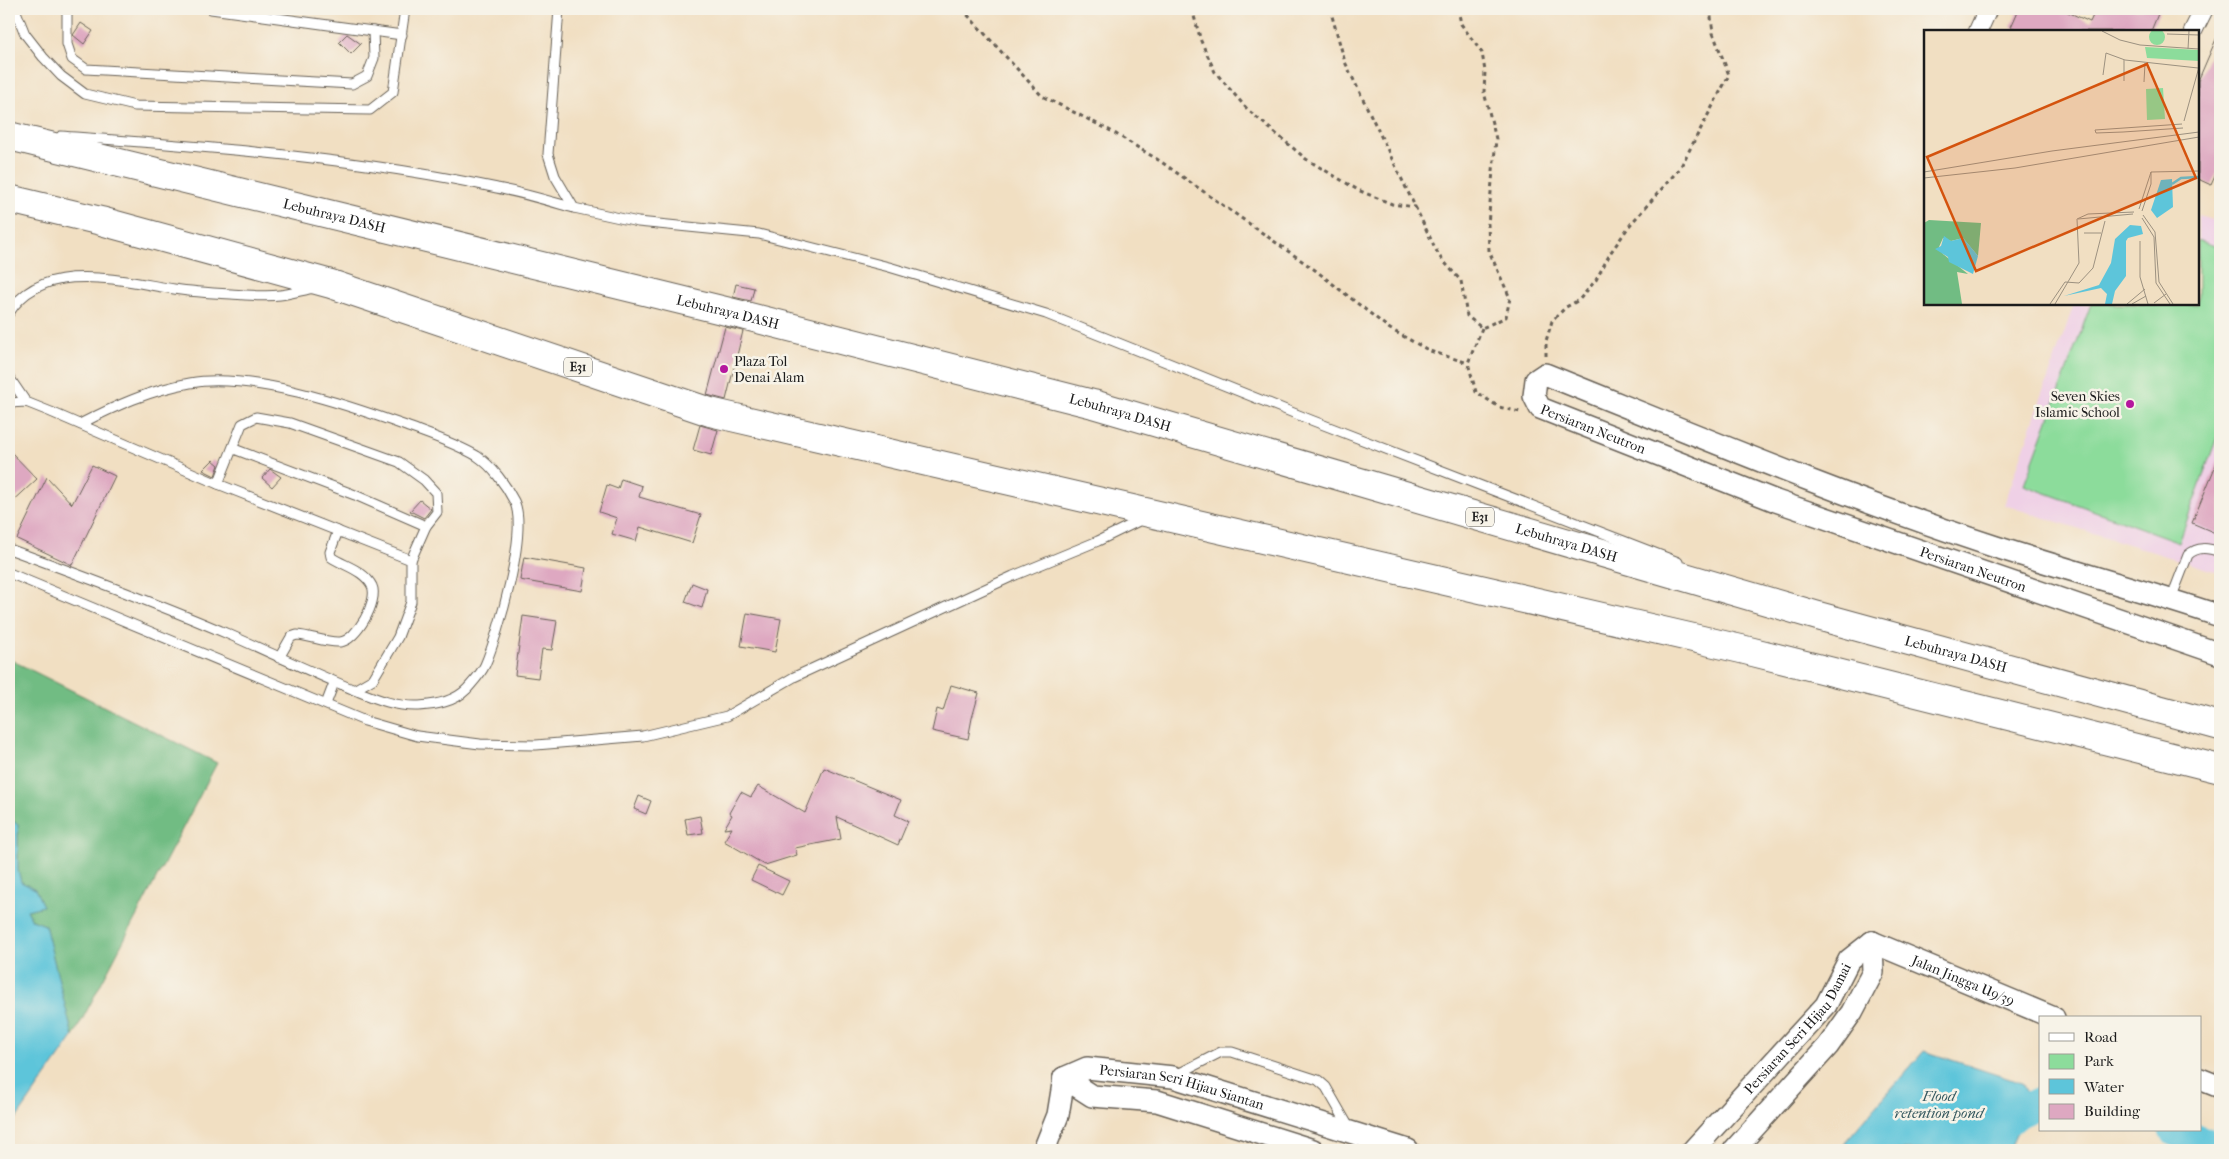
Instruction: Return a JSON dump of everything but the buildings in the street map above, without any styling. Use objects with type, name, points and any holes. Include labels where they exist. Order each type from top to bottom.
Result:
[{"type":"highway","name":"Lebuhraya DASH","points":[[9,134],[738,314],[1093,404],[1818,616],[2220,726]]},
{"type":"highway","name":"E31","points":[[9,199],[101,221],[331,284],[710,412],[1741,649],[2220,768]]},
{"type":"street","points":[[1978,30],[1988,9]]},
{"type":"street","points":[[2194,30],[2204,9]]},
{"type":"street","name":"Persiaran Neutron","points":[[1545,374],[1536,380],[1534,396],[1540,408],[1776,501],[2220,654]]},
{"type":"street","points":[[1545,374],[1686,431],[1902,514],[1997,547],[2171,599],[2220,616]]},
{"type":"street","name":"Jalan Jingga U9/39","points":[[1872,942],[2049,1016]]},
{"type":"street","name":"Persiaran Seri Hijau Damai","points":[[1693,1150],[1826,1005],[1849,960],[1872,942]]},
{"type":"street","name":"Persiaran Seri Hijau Damai","points":[[1734,1150],[1828,1046],[1852,1012],[1873,972],[1872,942]]},
{"type":"street","name":"Persiaran Seri Hijau Siantan","points":[[1064,1078],[1087,1068],[1173,1077],[1408,1150]]},
{"type":"street","points":[[1044,1150],[1058,1115],[1064,1078]]},
{"type":"street","name":"Persiaran Seri Hijau Siantan","points":[[1064,1078],[1092,1096],[1158,1101],[1313,1150]]},
{"type":"street","points":[[2202,1080],[2220,1087]]},
{"type":"lane","points":[[15,9],[24,34],[60,76],[85,94],[135,106],[370,110],[393,92],[405,9]]},
{"type":"lane","points":[[67,9],[67,44],[72,59],[86,68],[352,84],[367,76],[374,58],[373,31]]},
{"type":"lane","points":[[211,9],[261,12],[402,35]]},
{"type":"lane","points":[[559,9],[548,154],[555,176],[574,208]]},
{"type":"lane","points":[[9,134],[201,146],[381,168],[498,188],[638,222],[759,234],[890,267],[1046,314],[1311,420],[1689,566]]},
{"type":"lane","points":[[9,313],[17,300],[42,284],[80,277],[110,278],[176,289],[279,296],[331,284]]},
{"type":"lane","points":[[9,377],[26,402]]},
{"type":"lane","points":[[9,549],[117,588],[334,683],[382,702],[417,706],[450,702],[466,690],[483,669],[498,630],[520,527],[516,503],[500,478],[479,458],[446,441],[365,411],[306,395],[240,382],[192,382],[117,405],[80,424]]},
{"type":"lane","points":[[9,403],[26,402],[218,484],[412,560]]},
{"type":"lane","points":[[218,484],[234,449],[242,424],[256,418],[266,418],[290,423],[399,462],[424,480],[436,493],[436,512],[426,526],[414,550],[411,602],[398,637],[373,679],[354,690]]},
{"type":"lane","points":[[234,449],[426,526]]},
{"type":"lane","points":[[9,573],[365,721],[417,736],[480,744],[536,745],[643,736],[727,716],[794,677],[1013,576],[1098,542],[1154,514]]},
{"type":"lane","points":[[279,658],[291,637],[297,635],[340,642],[350,639],[367,613],[373,597],[372,587],[363,575],[331,557],[330,552],[338,531]]},
{"type":"lane","points":[[2171,599],[2188,555],[2194,549],[2206,548],[2220,552]]},
{"type":"lane","points":[[1708,573],[1818,616]]},
{"type":"lane","points":[[326,704],[334,683]]},
{"type":"lane","points":[[1173,1077],[1221,1052],[1232,1052],[1280,1066],[1318,1080],[1326,1087],[1352,1133]]},
{"type":"path","points":[[962,9],[1042,96],[1111,131],[1160,161],[1315,270],[1390,329],[1430,351],[1468,363]]},
{"type":"path","points":[[1192,9],[1201,41],[1215,72],[1248,110],[1306,159],[1358,190],[1392,204],[1416,207]]},
{"type":"path","points":[[1330,9],[1345,62],[1439,256],[1461,281],[1467,316],[1482,328]]},
{"type":"path","points":[[1458,9],[1461,24],[1482,53],[1486,71],[1484,92],[1496,139],[1488,224],[1489,251],[1510,298],[1506,317],[1482,328],[1468,363],[1476,392],[1499,407],[1524,412],[1540,408]]},
{"type":"path","points":[[1545,374],[1546,341],[1552,321],[1566,307],[1578,300],[1596,280],[1611,252],[1630,225],[1680,168],[1730,74],[1712,34],[1710,9]]},
{"type":"shaded area","name":"Seven Skies Islamic School","points":[[2199,215],[2220,223],[2220,573],[2004,505],[2074,305],[2199,305]]},
{"type":"green space","name":"Seven Skies Islamic School","points":[[2199,240],[2220,248],[2220,429],[2179,542],[2024,485],[2091,305],[2199,305]]},
{"type":"green space","points":[[9,659],[217,763],[73,1037],[45,925],[32,920],[27,910],[43,906],[35,889],[21,882],[18,870],[18,825],[9,818]]},
{"type":"water","points":[[9,818],[18,825],[18,870],[21,882],[35,889],[43,906],[27,910],[32,920],[45,925],[73,1037],[9,1129]]},
{"type":"water","name":"Flood retention pond","points":[[1924,1051],[2022,1083],[2031,1102],[2009,1150],[1838,1150]]},
{"type":"waterway","points":[[1960,1150],[1998,1129],[2017,1113],[2039,1102]]},
{"type":"waterway","points":[[2179,1132],[2220,1149]]},
{"type":"place","name":"Plaza Tol Denai Alam","points":[[724,369]]},
{"type":"place","name":"Seven Skies Islamic School","points":[[2130,404]]}]
